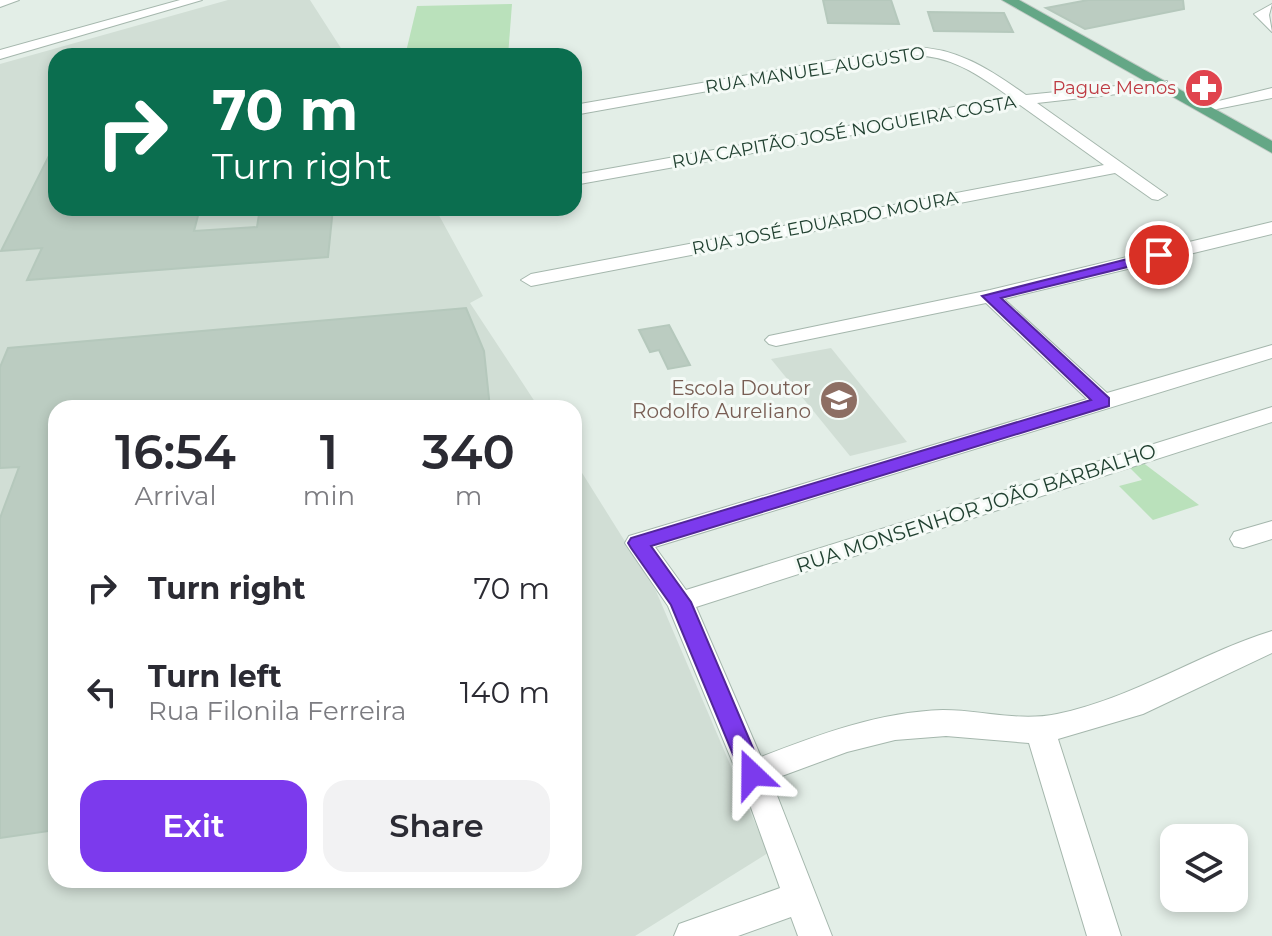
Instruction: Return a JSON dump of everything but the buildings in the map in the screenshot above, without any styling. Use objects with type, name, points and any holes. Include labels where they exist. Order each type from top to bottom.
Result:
[{"type":"main road","points":[[1009,0],[1272,148]]},
{"type":"street","points":[[0,3],[12,0]]},
{"type":"street","points":[[0,55],[138,7],[195,0]]},
{"type":"street","points":[[1268,9],[1262,19],[1272,28]]},
{"type":"street","name":"RUA MANUEL AUGUSTO","points":[[582,109],[910,51],[932,51],[971,63],[1027,99],[1158,195]]},
{"type":"street","name":"RUA CAPITÃO JOSÉ NOGUEIRA COSTA","points":[[582,179],[1027,99],[1162,84]]},
{"type":"street","points":[[1202,107],[1272,93]]},
{"type":"street","name":"RUA JOSÉ EDUARDO MOURA","points":[[531,280],[1119,167]]},
{"type":"street","points":[[776,340],[990,296],[1272,228]]},
{"type":"street","points":[[990,296],[1103,402]]},
{"type":"street","points":[[815,936],[759,788],[680,602],[638,543],[1272,351]]},
{"type":"street","name":"RUA MONSENHOR JOÃO BARBALHO","points":[[680,602],[1272,414]]},
{"type":"street","points":[[1243,539],[1272,530]]},
{"type":"street","points":[[759,788],[855,735],[906,725],[947,723],[1040,729],[1119,710],[1228,658],[1272,642]]},
{"type":"street","points":[[1040,729],[1104,936]]},
{"type":"street","points":[[691,936],[800,897]]},
{"type":"shaded area","points":[[228,0],[310,0],[341,48],[57,48]]},
{"type":"shaded area","points":[[48,51],[48,216],[439,216],[483,296],[470,303],[534,400],[48,400],[48,888],[582,888],[582,473],[656,591],[768,853],[635,936],[0,936],[0,64]]},
{"type":"shaded area","name":"Escola Doutor Rodolfo Aureliano","points":[[831,348],[907,442],[850,456],[771,359]]},
{"type":"green space","points":[[512,4],[509,48],[407,48],[417,6]]},
{"type":"green space","points":[[1142,462],[1199,505],[1153,520],[1119,486],[1142,480],[1125,463]]},
{"type":"place","name":"Pague Menos","points":[[1204,88]]},
{"type":"place","name":"Escola Doutor Rodolfo Aureliano","points":[[839,400]]},
{"type":"route","points":[[752,774],[680,602],[638,543],[1103,402],[990,296],[1159,255]]}]
